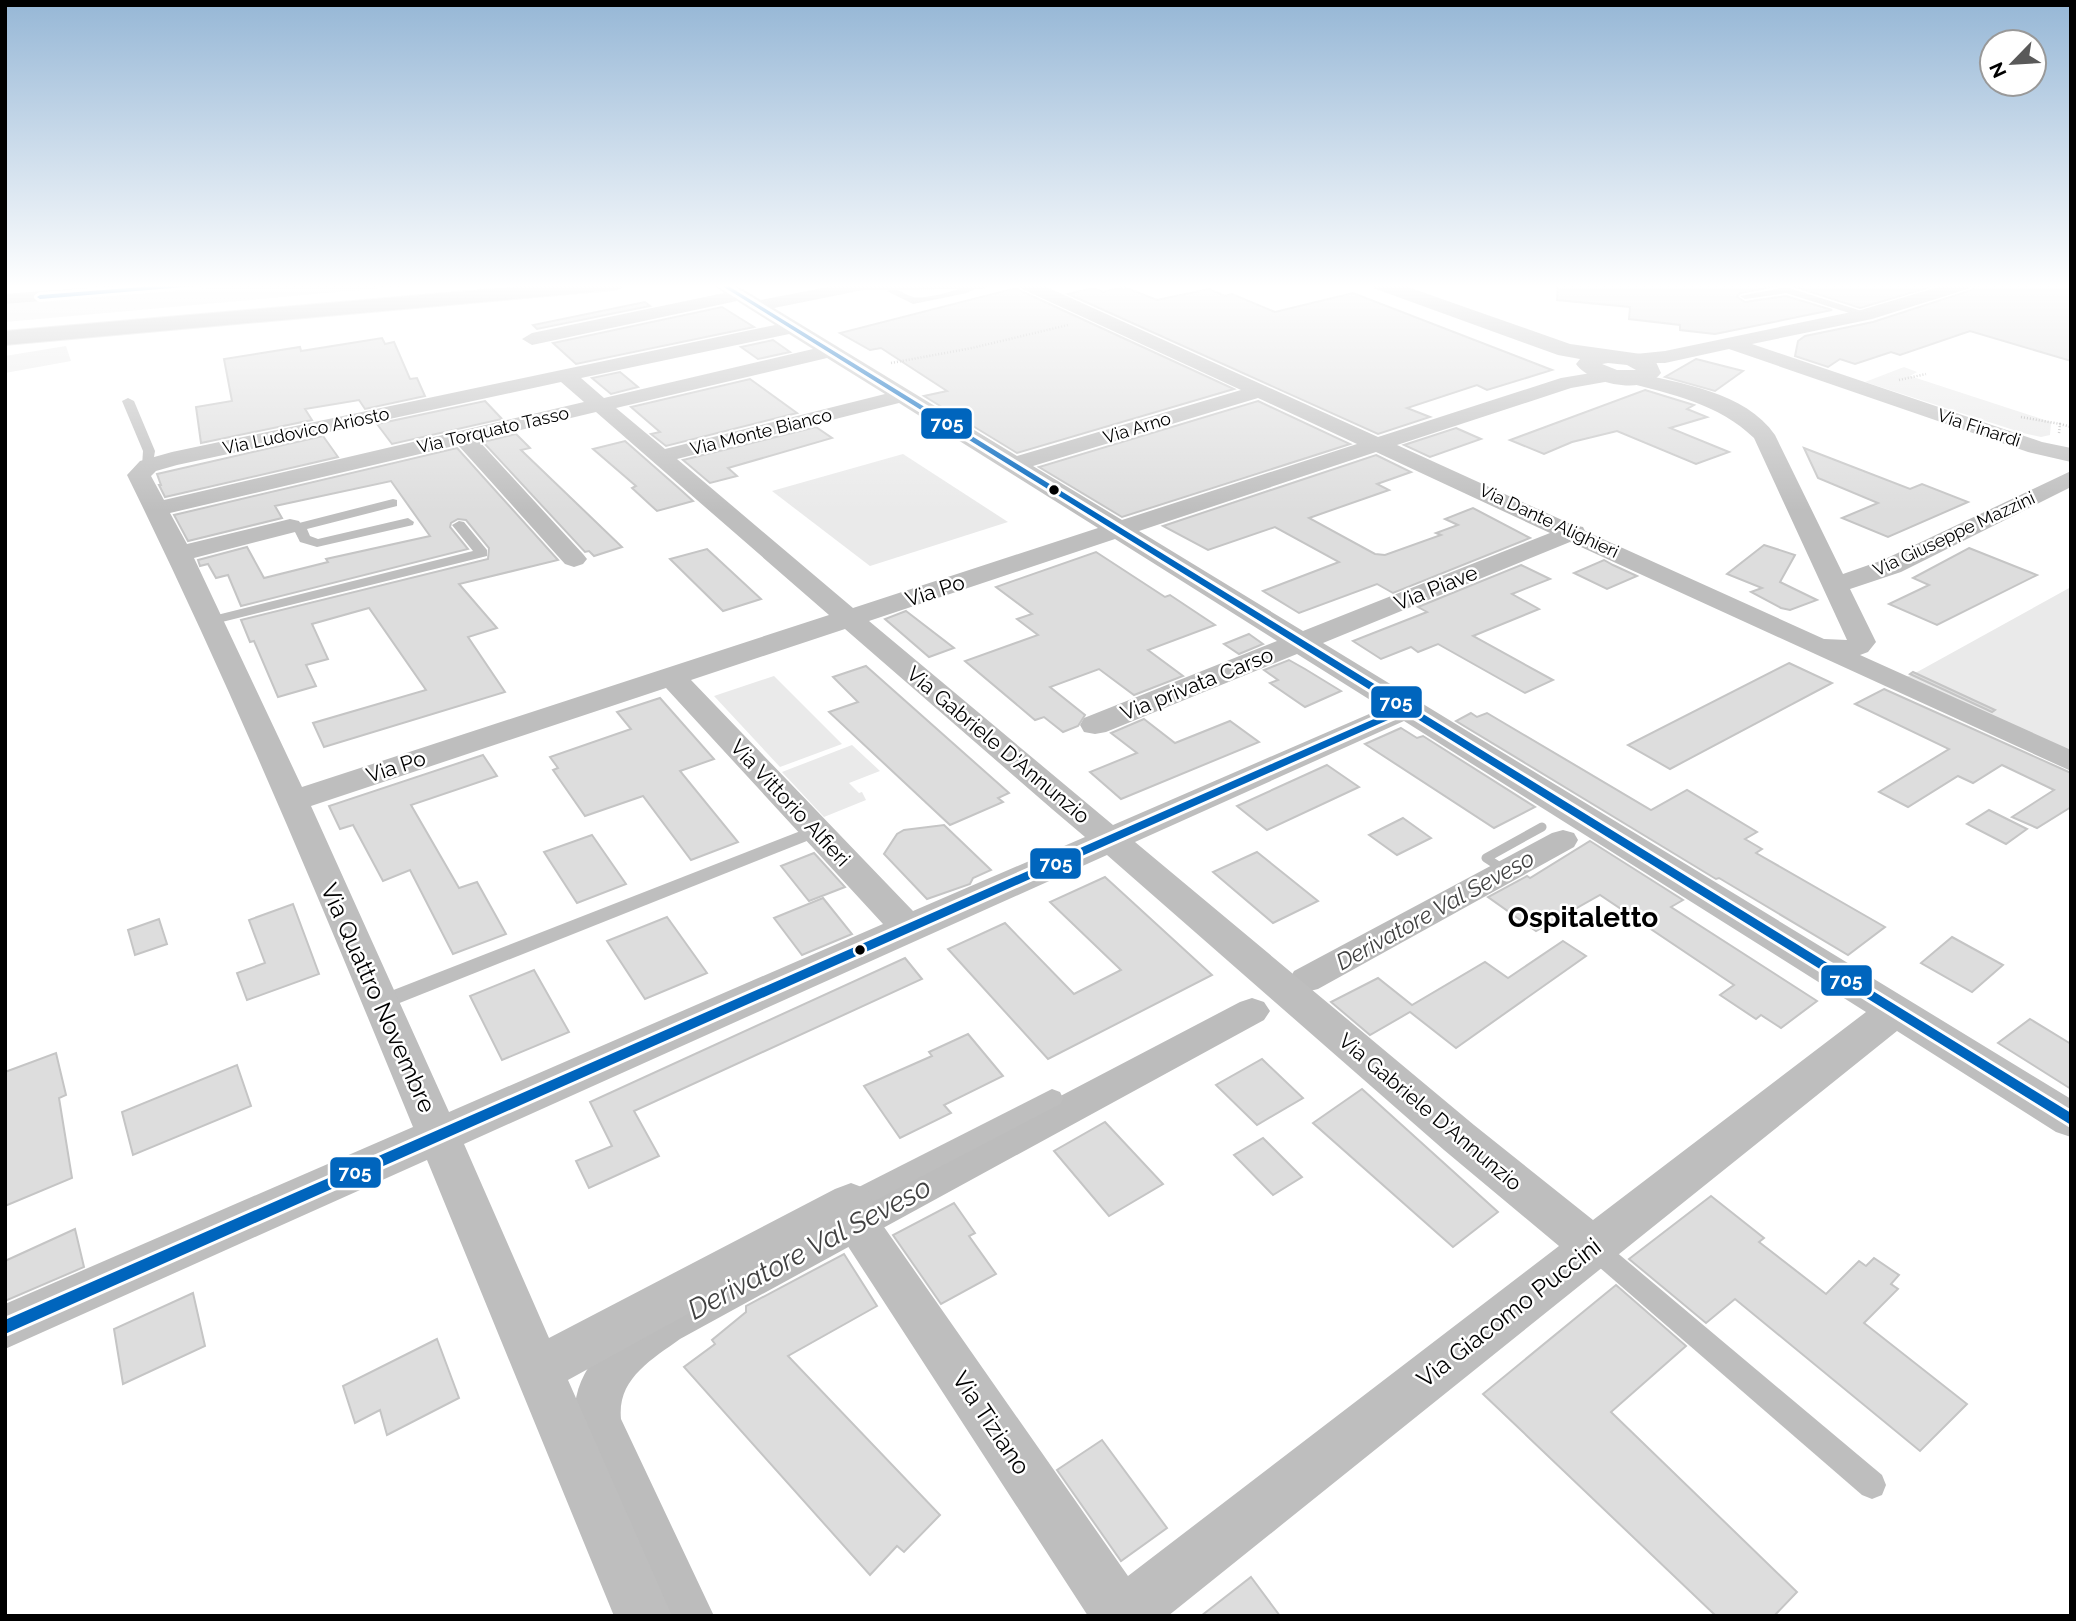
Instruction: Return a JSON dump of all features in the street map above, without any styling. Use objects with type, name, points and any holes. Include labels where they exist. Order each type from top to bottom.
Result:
[{"type":"street","name":"Via Ludovico Ariosto","points":[[148,466],[642,360]]},
{"type":"street","name":"Via Torquato Tasso","points":[[156,509],[794,360]]},
{"type":"street","points":[[845,360],[2071,1120]]},
{"type":"street","name":"Via Dante Alighieri","points":[[1194,360],[2071,762]]},
{"type":"street","points":[[1597,360],[1740,415],[1764,435],[1862,642],[1860,646],[1847,650],[1816,643],[1802,632],[1803,626],[1824,617],[1838,592]]},
{"type":"street","name":"Via Po","points":[[292,801],[1380,444],[1620,367],[1653,360]]},
{"type":"street","name":"Via Finardi","points":[[1778,360],[2023,443],[2071,455]]},
{"type":"street","name":"Via Gabriele D'Annunzio","points":[[566,376],[1112,840],[1278,985],[1593,1247]]},
{"type":"street","name":"Via Arno","points":[[1013,465],[1262,390]]},
{"type":"street","name":"Via Monte Bianco","points":[[659,457],[903,396]]},
{"type":"street","points":[[463,437],[575,559]]},
{"type":"street","name":"Via Quattro Novembre","points":[[148,466],[139,475],[179,554],[292,801],[643,1616]]},
{"type":"street","name":"Via Giuseppe Mazzini","points":[[1838,592],[2071,478]]},
{"type":"street","points":[[179,554],[294,526]]},
{"type":"street","name":"Via Piave","points":[[1299,643],[1574,533]]},
{"type":"street","name":"Via privata Carso","points":[[1095,725],[1299,643]]},
{"type":"street","name":"Via Vittorio Alfieri","points":[[672,677],[908,929]]},
{"type":"street","points":[[5,1327],[1406,709]]},
{"type":"street","name":"Via Giacomo Puccini","points":[[1122,1616],[1866,1032],[1897,1012]]},
{"type":"street","points":[[538,1370],[856,1216]]},
{"type":"street","name":"Via Tiziano","points":[[856,1216],[1122,1616]]},
{"type":"lane","points":[[128,401],[149,450],[148,466]]},
{"type":"lane","points":[[393,503],[294,526],[305,539],[317,542],[408,522]]},
{"type":"lane","points":[[210,621],[482,552],[459,525]]},
{"type":"lane","points":[[380,1003],[816,831]]},
{"type":"lane","points":[[856,1216],[1052,1098]]},
{"type":"lane","points":[[1593,1247],[1872,1485]]},
{"type":"path","points":[[860,369],[910,360]]},
{"type":"shaded area","points":[[5,360],[71,361],[5,373]]},
{"type":"shaded area","points":[[1904,367],[1917,372],[1910,376],[2051,422],[2050,435],[2041,437],[2023,433],[1865,382]]},
{"type":"shaded area","points":[[903,454],[1008,522],[870,566],[772,491]]},
{"type":"shaded area","points":[[2071,587],[2071,758],[1900,680],[1919,671]]},
{"type":"shaded area","points":[[774,676],[842,744],[780,767],[714,696]]},
{"type":"shaded area","points":[[852,745],[880,771],[849,783],[859,793],[862,792],[866,800],[824,817],[782,772]]},
{"type":"building","points":[[224,360],[402,360],[410,379],[417,378],[425,396],[365,409],[359,400],[305,409],[312,420],[201,443],[196,407],[232,401]]},
{"type":"building","points":[[571,360],[597,360],[576,364]]},
{"type":"building","points":[[899,360],[1170,360],[1234,389],[1017,453],[924,396],[947,391]]},
{"type":"building","points":[[1213,360],[1525,360],[1552,370],[1487,390],[1477,385],[1407,408],[1430,417],[1378,434]]},
{"type":"building","points":[[1695,360],[1743,371],[1715,391],[1665,377]]},
{"type":"building","points":[[1806,360],[1839,360],[1828,367]]},
{"type":"building","points":[[1842,360],[1868,360],[1855,364]]},
{"type":"building","points":[[620,372],[638,387],[611,394],[592,378]]},
{"type":"building","points":[[750,379],[797,413],[666,446],[651,434],[660,432],[631,407]]},
{"type":"building","points":[[1645,390],[1694,405],[1687,409],[1707,417],[1670,428],[1729,452],[1696,464],[1617,431],[1572,442],[1544,454],[1510,440]]},
{"type":"building","points":[[485,401],[502,419],[392,444],[377,424]]},
{"type":"building","points":[[1258,401],[1350,444],[1122,517],[1039,467]]},
{"type":"building","points":[[816,427],[832,438],[728,468],[737,476],[710,483],[683,460]]},
{"type":"building","points":[[1456,428],[1481,439],[1430,457],[1404,445]]},
{"type":"building","points":[[516,434],[530,448],[521,450],[622,547],[594,556],[589,551],[585,552],[483,442]]},
{"type":"building","points":[[323,436],[338,457],[165,497],[159,485],[157,474]]},
{"type":"building","points":[[625,441],[693,501],[657,511],[632,488],[636,486],[593,449]]},
{"type":"building","points":[[457,448],[558,560],[459,584],[497,628],[468,637],[505,692],[324,747],[313,723],[426,690],[369,608],[312,624],[328,659],[306,665],[316,686],[278,697],[254,641],[250,642],[241,620],[488,559],[489,548],[466,520],[458,519],[451,523],[450,527],[468,549],[241,606],[228,575],[216,578],[208,564],[200,566],[198,560],[247,547],[264,578],[328,562],[326,559],[430,536],[391,481],[275,506],[282,518],[188,541],[174,515]]},
{"type":"building","points":[[1804,448],[1910,489],[1922,484],[1968,502],[1888,537],[1842,518],[1878,503],[1818,478]]},
{"type":"building","points":[[1376,455],[1411,472],[1377,484],[1389,490],[1309,518],[1375,554],[1385,555],[1441,535],[1436,533],[1458,525],[1445,519],[1473,508],[1530,538],[1393,593],[1377,584],[1299,613],[1263,591],[1339,562],[1275,527],[1208,550],[1163,526]]},
{"type":"building","points":[[1764,545],[1795,555],[1780,582],[1817,600],[1790,610],[1781,608],[1751,592],[1762,588],[1727,574]]},
{"type":"building","points":[[1969,548],[2037,575],[1937,625],[1889,604],[1929,585],[1913,578]]},
{"type":"building","points":[[707,549],[761,599],[723,611],[670,559]]},
{"type":"building","points":[[1096,552],[1165,597],[1170,595],[1215,625],[1148,650],[1183,676],[1134,695],[1099,669],[1050,687],[1085,715],[1078,726],[1063,732],[1044,717],[1035,720],[965,661],[1038,635],[1017,619],[1032,614],[996,587]]},
{"type":"building","points":[[1604,560],[1637,576],[1607,589],[1574,573]]},
{"type":"building","points":[[1521,565],[1550,579],[1512,594],[1539,609],[1473,636],[1553,680],[1525,693],[1438,644],[1418,652],[1411,647],[1381,659],[1353,641],[1427,612],[1418,607]]},
{"type":"building","points":[[906,611],[954,648],[929,657],[885,619]]},
{"type":"building","points":[[1249,634],[1263,644],[1239,654],[1224,644]]},
{"type":"building","points":[[1289,660],[1341,691],[1305,707],[1270,683],[1278,680],[1264,670]]},
{"type":"building","points":[[1789,663],[1832,683],[1670,769],[1628,745]]},
{"type":"building","points":[[866,666],[1009,793],[998,798],[1003,802],[950,825],[829,712],[858,702],[833,677]]},
{"type":"building","points":[[1913,672],[1995,710],[1992,712],[1910,674]]},
{"type":"building","points":[[1884,689],[2071,773],[2071,807],[2037,828],[2012,817],[2054,790],[2002,765],[1973,783],[1958,776],[1908,807],[1879,792],[1949,749],[1855,704]]},
{"type":"building","points":[[660,698],[714,759],[680,771],[738,842],[691,860],[643,796],[585,816],[553,770],[558,768],[550,757],[631,729],[617,712]]},
{"type":"building","points":[[1471,713],[1477,717],[1487,713],[1651,810],[1687,790],[1757,832],[1745,839],[1762,849],[1756,853],[1885,927],[1848,955],[1719,878],[1716,879],[1456,721]]},
{"type":"building","points":[[1144,719],[1175,743],[1230,721],[1259,742],[1121,799],[1090,772],[1137,753],[1111,733]]},
{"type":"building","points":[[1401,728],[1417,738],[1423,736],[1535,807],[1494,828],[1365,744]]},
{"type":"building","points":[[483,755],[497,776],[411,805],[459,888],[477,882],[506,934],[453,954],[410,870],[383,881],[353,825],[340,829],[329,806]]},
{"type":"building","points":[[1327,765],[1359,787],[1267,830],[1237,806]]},
{"type":"building","points":[[1989,810],[2027,829],[2006,844],[1967,824]]},
{"type":"building","points":[[1403,818],[1431,838],[1397,855],[1369,835]]},
{"type":"building","points":[[944,825],[991,870],[973,878],[970,884],[927,899],[884,854],[897,834],[904,830]]},
{"type":"building","points":[[592,835],[626,884],[577,903],[544,852]]},
{"type":"building","points":[[1590,841],[1683,900],[1671,907],[1817,1001],[1781,1028],[1761,1015],[1756,1019],[1720,995],[1734,985],[1600,895],[1536,931],[1488,897],[1527,876],[1530,878]]},
{"type":"building","points":[[1257,852],[1318,901],[1273,923],[1213,872]]},
{"type":"building","points":[[814,853],[845,887],[809,901],[781,866]]},
{"type":"building","points":[[1105,877],[1212,975],[1048,1059],[948,949],[1005,923],[1074,994],[1121,970],[1050,902]]},
{"type":"building","points":[[823,898],[852,934],[802,955],[774,918]]},
{"type":"building","points":[[293,904],[319,974],[247,1000],[237,973],[265,963],[249,920]]},
{"type":"building","points":[[667,917],[707,973],[645,999],[607,941]]},
{"type":"building","points":[[159,919],[167,944],[135,955],[128,930]]},
{"type":"building","points":[[1952,937],[2003,965],[1972,992],[1921,963]]},
{"type":"building","points":[[1563,941],[1586,956],[1456,1048],[1410,1012],[1370,1035],[1331,1002],[1378,978],[1412,1005],[1485,962],[1508,978]]},
{"type":"building","points":[[905,958],[922,979],[634,1111],[659,1156],[589,1188],[576,1161],[612,1146],[590,1102]]},
{"type":"building","points":[[534,970],[569,1032],[502,1060],[470,996]]},
{"type":"building","points":[[2030,1019],[2071,1044],[2071,1089],[1998,1043]]},
{"type":"building","points":[[968,1034],[1003,1076],[944,1105],[951,1113],[900,1138],[864,1086],[932,1056],[929,1052]]},
{"type":"building","points":[[56,1053],[66,1095],[59,1098],[72,1178],[5,1206],[5,1072]]},
{"type":"building","points":[[1262,1059],[1303,1098],[1257,1125],[1216,1085]]},
{"type":"building","points":[[237,1065],[251,1106],[133,1155],[122,1112]]},
{"type":"building","points":[[1362,1089],[1498,1212],[1453,1247],[1313,1123]]},
{"type":"building","points":[[1105,1122],[1163,1184],[1109,1216],[1054,1151]]},
{"type":"building","points":[[1263,1138],[1302,1177],[1273,1195],[1234,1155]]},
{"type":"building","points":[[1711,1196],[1764,1238],[1759,1242],[1826,1294],[1859,1261],[1866,1266],[1874,1258],[1899,1275],[1891,1284],[1898,1289],[1864,1323],[1967,1404],[1920,1451],[1735,1299],[1706,1323],[1629,1259]]},
{"type":"building","points":[[954,1203],[975,1233],[969,1236],[996,1274],[941,1304],[893,1235]]},
{"type":"building","points":[[75,1229],[84,1267],[5,1301],[5,1261]]},
{"type":"building","points":[[844,1254],[877,1306],[788,1356],[940,1515],[904,1552],[897,1546],[870,1575],[684,1367],[715,1344],[712,1340],[746,1312],[746,1306]]},
{"type":"building","points":[[1616,1285],[1686,1346],[1611,1412],[1797,1592],[1774,1616],[1716,1616],[1483,1394]]},
{"type":"building","points":[[193,1293],[205,1346],[123,1384],[114,1329]]},
{"type":"building","points":[[437,1339],[459,1398],[387,1435],[380,1410],[355,1423],[343,1386]]},
{"type":"building","points":[[1102,1440],[1167,1528],[1121,1561],[1057,1470]]},
{"type":"building","points":[[1251,1577],[1280,1616],[1201,1616]]},
{"type":"waterway","points":[[1506,871],[1486,858],[1542,827]]},
{"type":"waterway","name":"Derivatore Val Seveso","points":[[1306,980],[1563,840]]},
{"type":"waterway","name":"Derivatore Val Seveso","points":[[688,1616],[598,1421],[600,1391],[616,1365],[665,1325],[1252,1011]]},
{"type":"transit line","name":"705","points":[[844,360],[2071,1120]]},
{"type":"transit line","name":"705","points":[[5,1327],[1406,709]]},
{"type":"district","name":"Ospitaletto","points":[[1583,917]]}]
